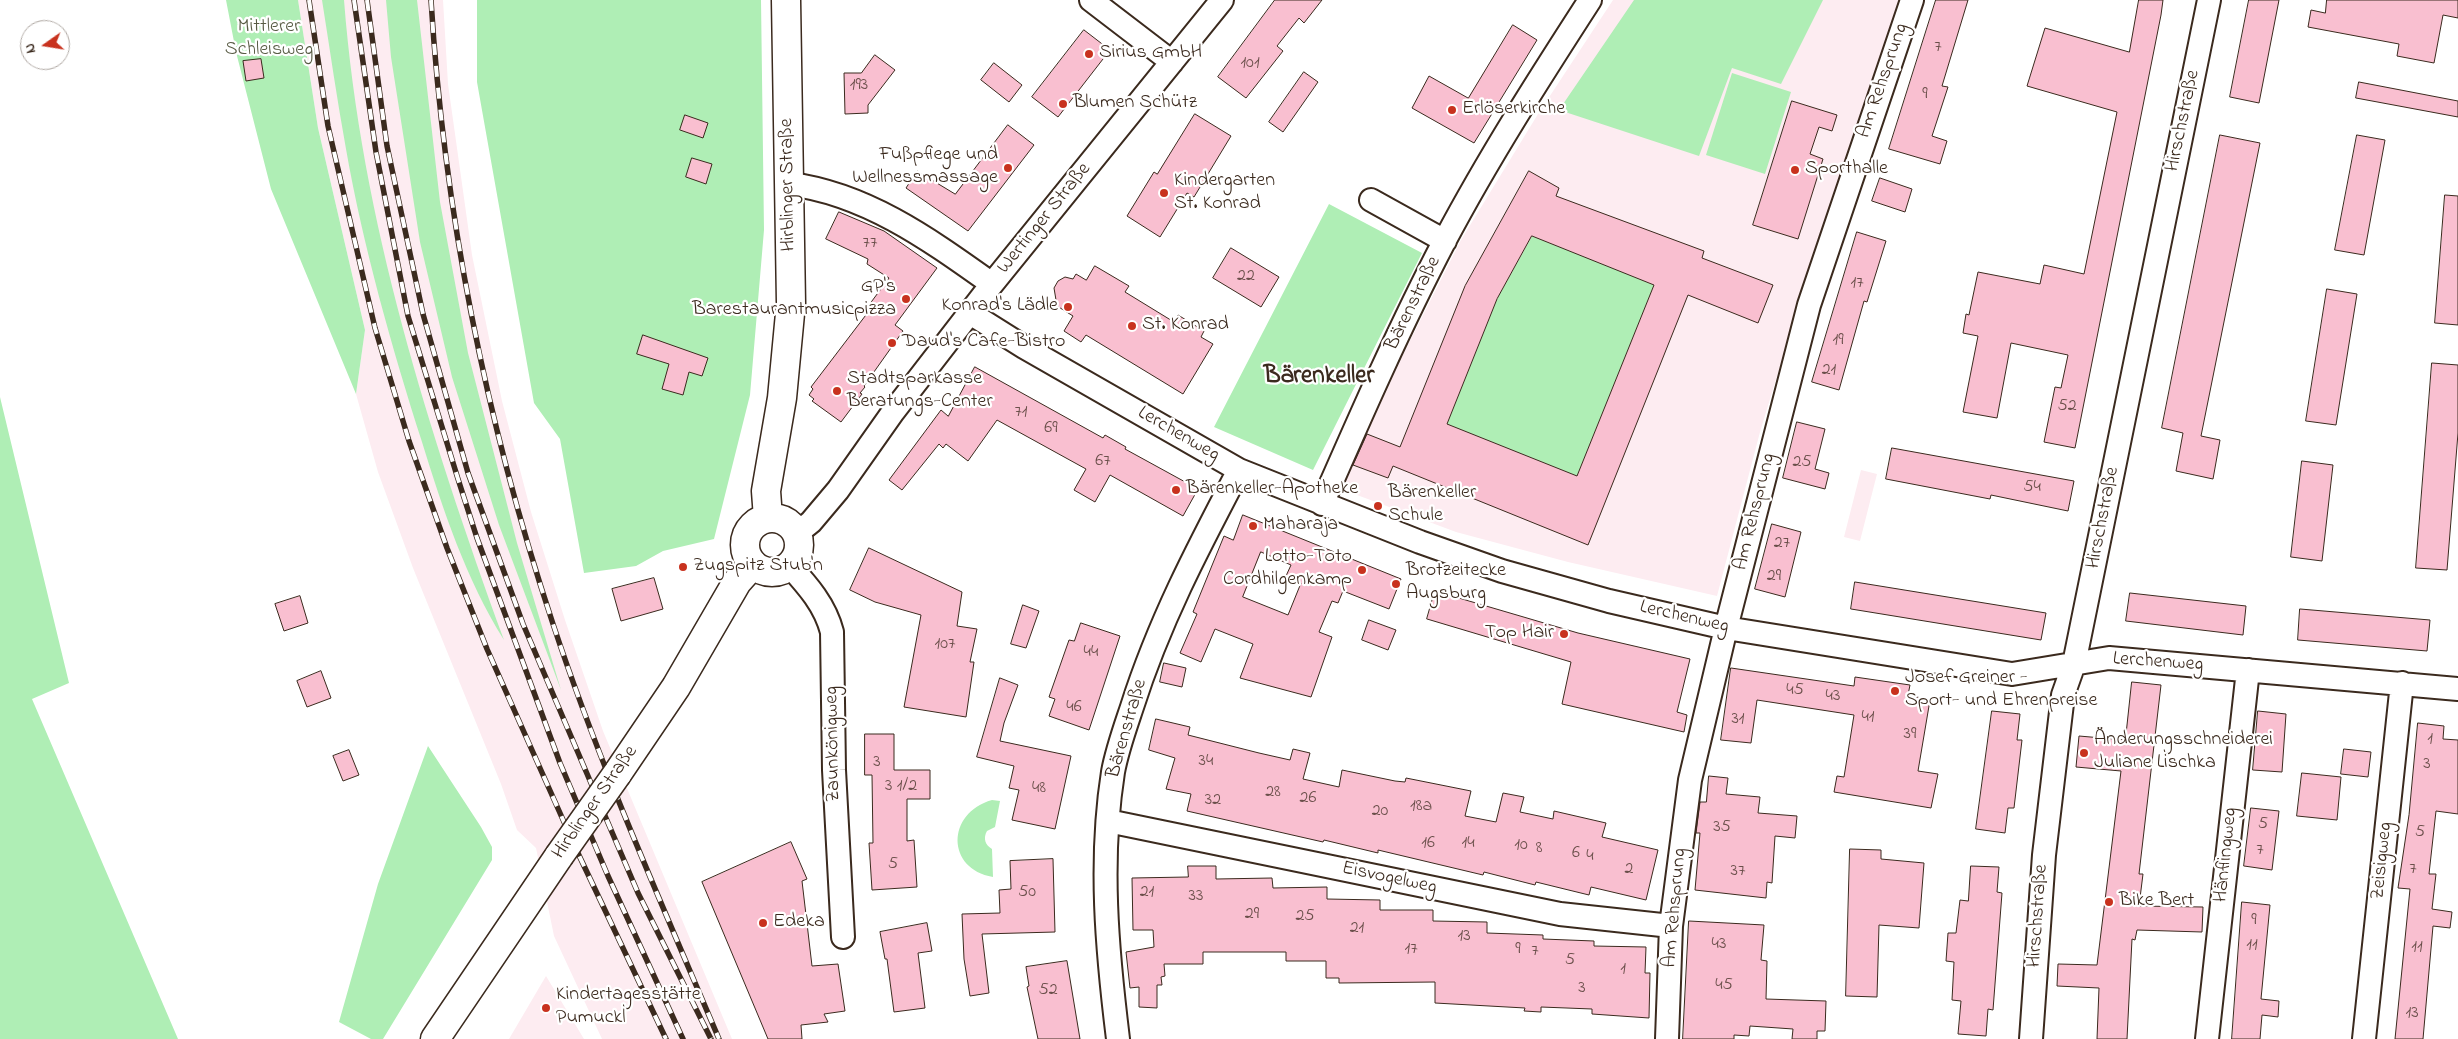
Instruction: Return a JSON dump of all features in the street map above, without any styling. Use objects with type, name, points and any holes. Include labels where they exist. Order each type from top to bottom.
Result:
[{"type":"street","name":"Hirblinger Straße","points":[[768,518],[766,491],[789,346],[791,303],[786,0]]},
{"type":"street","points":[[1091,0],[1172,62]]},
{"type":"street","name":"Wertinger Straße","points":[[796,534],[811,522],[838,490],[893,412],[992,284],[1222,0]]},
{"type":"street","name":"Bärenstraße","points":[[1322,504],[1378,376],[1445,241],[1515,116],[1590,0]]},
{"type":"street","name":"Am Rehsprung","points":[[1667,1039],[1671,926],[1690,780],[1726,628],[1809,305],[1912,0]]},
{"type":"street","name":"Hirschstraße","points":[[2031,1039],[2044,855],[2063,695],[2074,664],[2209,0]]},
{"type":"street","points":[[790,184],[819,188],[872,207],[934,244],[992,284]]},
{"type":"street","name":"Bärenstraße","points":[[1371,200],[1445,241]]},
{"type":"street","name":"Lerchenweg","points":[[970,313],[1024,347],[1239,470],[1322,504],[1502,570],[1610,601],[1726,628],[2012,674],[2109,658],[2458,689]]},
{"type":"street","name":"Bärenstraße","points":[[1118,1039],[1107,942],[1108,822],[1117,752],[1137,691],[1179,584],[1239,470]]},
{"type":"street","points":[[768,518],[786,521],[796,534],[798,552],[789,565],[775,572],[760,569],[753,564],[746,551],[747,533],[752,526],[768,518]]},
{"type":"street","name":"Hirblinger Straße","points":[[435,1039],[676,687],[738,582],[753,564]]},
{"type":"street","name":"Zaunkönigweg","points":[[789,565],[820,603],[828,616],[832,632],[834,770],[843,937]]},
{"type":"street","name":"Hänflingweg","points":[[2207,1039],[2248,670]]},
{"type":"street","name":"Zeisigweg","points":[[2364,1039],[2402,683]]},
{"type":"street","name":"Eisvogelweg","points":[[1108,822],[1560,914],[1671,926]]},
{"type":"shaded area","points":[[298,0],[443,0],[448,84],[472,255],[502,401],[531,512],[603,731],[732,1039],[602,1039],[554,936],[536,848],[517,830],[501,784],[413,568],[378,472],[356,394],[365,330],[318,128]]},
{"type":"shaded area","points":[[1613,0],[1902,0],[1807,277],[1760,432],[1717,596],[1568,562],[1456,532],[1341,489],[1382,396],[1461,240],[1538,114]]},
{"type":"shaded area","points":[[1861,470],[1877,474],[1860,541],[1844,537]]},
{"type":"shaded area","name":"Kindertagesstätte Pumuckl","points":[[546,976],[584,1039],[509,1039]]},
{"type":"green space","name":"Mittlerer Schleisweg","points":[[226,0],[298,0],[318,128],[365,330],[356,394],[271,189],[236,52]]},
{"type":"green space","points":[[322,0],[344,0],[353,82],[366,164],[382,245],[402,325],[450,484],[504,640],[478,593],[447,518],[389,334],[353,186]]},
{"type":"green space","points":[[386,0],[417,0],[440,202],[468,353],[517,543],[561,690],[499,525],[452,377],[420,242],[391,57]]},
{"type":"green space","points":[[477,0],[761,0],[764,230],[750,395],[714,539],[663,551],[636,566],[584,573],[560,439],[534,403],[477,82]]},
{"type":"green space","points":[[1634,0],[1823,0],[1781,84],[1732,68],[1699,156],[1559,110]]},
{"type":"green space","points":[[1732,73],[1791,92],[1765,174],[1706,155]]},
{"type":"green space","points":[[1329,204],[1422,253],[1313,470],[1214,427]]},
{"type":"green space","points":[[1532,236],[1654,285],[1577,476],[1447,424],[1497,299]]},
{"type":"green space","points":[[0,397],[69,683],[32,699],[178,1039],[0,1039]]},
{"type":"green space","points":[[428,746],[481,827],[492,847],[492,860],[383,1039],[371,1039],[339,1022],[378,884]]},
{"type":"green space","points":[[992,800],[1000,801],[995,827],[987,831],[985,836],[986,843],[992,849],[993,877],[978,872],[967,863],[960,853],[958,840],[960,828],[966,816],[977,807]]},
{"type":"building","points":[[1275,0],[1322,0],[1304,23],[1299,18],[1277,46],[1283,51],[1246,98],[1218,77]]},
{"type":"building","points":[[1936,0],[1968,0],[1942,86],[1948,87],[1932,136],[1947,141],[1940,164],[1889,149]]},
{"type":"building","points":[[2139,0],[2163,0],[2075,448],[2044,442],[2055,387],[2061,388],[2068,355],[2011,343],[1997,418],[1963,412],[1978,336],[1963,333],[1966,314],[1969,315],[1978,272],[2040,284],[2044,265],[2084,274],[2117,112],[2027,86],[2045,28],[2129,52]]},
{"type":"building","points":[[2249,0],[2279,0],[2259,103],[2230,97]]},
{"type":"building","points":[[2327,0],[2458,0],[2458,18],[2443,15],[2434,63],[2397,56],[2399,44],[2308,27],[2311,10],[2325,13]]},
{"type":"building","points":[[1513,25],[1537,40],[1474,143],[1412,108],[1429,76],[1468,98]]},
{"type":"building","points":[[1084,30],[1110,50],[1058,117],[1032,97]]},
{"type":"building","points":[[875,55],[895,70],[868,105],[868,113],[845,114],[844,73],[861,73]]},
{"type":"building","points":[[261,59],[264,78],[246,81],[243,61]]},
{"type":"building","points":[[994,63],[1022,85],[1009,102],[981,80]]},
{"type":"building","points":[[1304,72],[1318,82],[1283,132],[1269,122]]},
{"type":"building","points":[[2359,82],[2458,101],[2458,117],[2356,98]]},
{"type":"building","name":"Sporthalle","points":[[1792,101],[1837,115],[1832,131],[1819,127],[1810,154],[1823,159],[1798,239],[1753,225]]},
{"type":"building","points":[[1195,114],[1231,136],[1194,197],[1187,193],[1160,237],[1127,216],[1154,172],[1157,174]]},
{"type":"building","points":[[685,115],[708,123],[703,138],[680,130]]},
{"type":"building","points":[[1008,125],[1034,145],[968,231],[906,188],[917,171],[955,194]]},
{"type":"building","points":[[2220,135],[2260,143],[2201,436],[2220,440],[2213,479],[2176,471],[2183,433],[2162,428]]},
{"type":"building","points":[[2357,135],[2385,140],[2364,255],[2335,250]]},
{"type":"building","points":[[692,158],[712,164],[706,184],[686,177]]},
{"type":"building","points":[[1529,171],[1559,188],[1556,196],[1704,251],[1702,258],[1773,285],[1758,323],[1688,295],[1588,545],[1393,466],[1388,478],[1353,465],[1367,434],[1400,447],[1465,286]],"holes":[[[1532,236],[1654,285],[1577,476],[1447,424],[1497,299]]]},
{"type":"building","points":[[1880,178],[1912,189],[1905,212],[1872,201]]},
{"type":"building","points":[[2445,195],[2458,196],[2458,325],[2435,323]]},
{"type":"building","points":[[839,212],[884,231],[937,268],[895,325],[903,331],[864,386],[860,393],[862,394],[841,422],[812,401],[814,399],[809,395],[813,389],[811,387],[872,307],[869,305],[889,278],[867,264],[868,259],[826,239]]},
{"type":"building","points":[[1857,232],[1886,241],[1867,302],[1864,301],[1839,390],[1812,382]]},
{"type":"building","points":[[1231,248],[1279,277],[1261,307],[1213,278]]},
{"type":"building","name":"St. Konrad","points":[[1095,266],[1129,286],[1125,292],[1174,322],[1178,315],[1204,331],[1201,337],[1213,344],[1183,394],[1086,335],[1081,342],[1064,331],[1073,316],[1057,306],[1054,288],[1058,281],[1065,277],[1073,279],[1076,274],[1086,280]]},
{"type":"building","points":[[2327,289],[2357,294],[2336,425],[2306,421]]},
{"type":"building","points":[[643,335],[708,358],[702,376],[689,372],[683,395],[662,389],[669,364],[637,354]]},
{"type":"building","points":[[2432,363],[2458,365],[2458,433],[2447,570],[2416,568]]},
{"type":"building","points":[[975,367],[1103,438],[1105,435],[1126,447],[1125,449],[1198,489],[1183,516],[1110,475],[1095,502],[1074,490],[1086,469],[997,420],[968,461],[946,444],[943,448],[939,444],[902,490],[889,480],[941,410],[948,416]]},
{"type":"building","points":[[1797,422],[1825,429],[1815,469],[1829,473],[1825,489],[1783,478]]},
{"type":"building","points":[[1892,448],[2074,481],[2068,511],[1991,495],[1990,499],[1886,479]]},
{"type":"building","points":[[2302,461],[2333,465],[2322,561],[2291,557]]},
{"type":"building","points":[[1243,515],[1401,579],[1389,609],[1343,591],[1338,603],[1332,601],[1319,632],[1332,637],[1311,697],[1240,678],[1253,644],[1215,629],[1201,662],[1180,653],[1197,614],[1193,612],[1224,536],[1233,540]],"holes":[[[1261,552],[1291,565],[1286,576],[1301,583],[1288,615],[1243,597]]]},
{"type":"building","points":[[1772,524],[1801,532],[1785,597],[1755,589]]},
{"type":"building","points":[[869,548],[962,592],[957,626],[977,629],[970,662],[974,662],[966,717],[904,707],[921,615],[875,602],[850,590]]},
{"type":"building","points":[[654,578],[663,609],[621,621],[612,589]]},
{"type":"building","points":[[1855,582],[2046,613],[2041,640],[1851,609]]},
{"type":"building","points":[[1435,591],[1578,633],[1690,659],[1677,712],[1687,715],[1684,732],[1562,704],[1571,662],[1427,619]]},
{"type":"building","points":[[2130,593],[2246,606],[2243,635],[2126,621]]},
{"type":"building","points":[[300,596],[308,623],[284,631],[275,604]]},
{"type":"building","points":[[1023,605],[1039,611],[1026,648],[1011,644]]},
{"type":"building","points":[[2300,609],[2430,620],[2427,651],[2298,640]]},
{"type":"building","points":[[1369,620],[1396,630],[1388,650],[1362,640]]},
{"type":"building","points":[[1081,623],[1120,636],[1089,730],[1049,716],[1055,699],[1049,697],[1069,640],[1074,641]]},
{"type":"building","points":[[1164,663],[1186,668],[1182,687],[1160,682]]},
{"type":"building","points":[[1731,668],[1854,686],[1855,677],[1910,685],[1908,695],[1930,700],[1918,771],[1938,774],[1931,808],[1834,792],[1837,776],[1844,777],[1854,715],[1757,700],[1751,743],[1721,740]]},
{"type":"building","points":[[321,671],[331,698],[307,707],[297,681]]},
{"type":"building","points":[[1000,678],[1018,685],[1004,723],[1000,741],[1071,756],[1055,829],[1012,820],[1019,790],[1009,788],[1014,766],[977,757]]},
{"type":"building","points":[[2132,682],[2161,685],[2139,874],[2143,874],[2139,906],[2203,907],[2202,932],[2137,930],[2135,940],[2132,939],[2127,1039],[2097,1039],[2099,988],[2057,986],[2058,964],[2097,965],[2121,771],[2076,767],[2079,736],[2125,740]]},
{"type":"building","points":[[1992,711],[2020,714],[2017,740],[2022,740],[2014,808],[2008,808],[2005,833],[1976,829]]},
{"type":"building","points":[[2258,711],[2286,714],[2282,772],[2253,770]]},
{"type":"building","points":[[1156,719],[1190,727],[1188,735],[1290,760],[1293,749],[1310,753],[1303,779],[1339,787],[1342,770],[1395,781],[1405,782],[1406,778],[1471,791],[1465,816],[1496,822],[1503,793],[1524,797],[1520,812],[1553,819],[1554,811],[1606,823],[1602,837],[1658,850],[1646,900],[1591,887],[1589,895],[1536,882],[1535,885],[1484,872],[1483,875],[1378,850],[1378,853],[1324,840],[1323,842],[1187,811],[1191,794],[1166,789],[1175,758],[1149,750]]},
{"type":"building","points":[[2418,723],[2444,726],[2443,739],[2458,740],[2458,814],[2436,811],[2429,874],[2436,874],[2432,909],[2452,912],[2450,928],[2433,926],[2423,1039],[2395,1039],[2410,889],[2398,888],[2409,815]]},
{"type":"building","points":[[865,734],[894,734],[894,770],[930,770],[930,799],[907,799],[907,841],[914,840],[917,887],[872,890],[869,843],[873,843],[872,775],[865,775]]},
{"type":"building","points":[[2344,749],[2371,752],[2368,777],[2341,774]]},
{"type":"building","points":[[349,750],[359,775],[343,781],[333,756]]},
{"type":"building","points":[[2302,773],[2341,777],[2337,820],[2297,816]]},
{"type":"building","points":[[1709,776],[1728,778],[1726,794],[1760,797],[1758,813],[1797,816],[1795,838],[1775,836],[1772,883],[1767,882],[1766,898],[1695,890],[1700,833],[1696,833],[1700,802],[1706,802]]},
{"type":"building","points":[[2251,808],[2279,811],[2272,870],[2244,866]]},
{"type":"building","name":"Edeka","points":[[791,842],[807,879],[802,881],[812,966],[838,964],[845,1011],[824,1014],[828,1022],[801,1025],[802,1039],[768,1039],[702,882]]},
{"type":"building","points":[[1850,849],[1881,850],[1881,859],[1924,863],[1919,928],[1879,925],[1877,997],[1846,996]]},
{"type":"building","points":[[1053,859],[1055,932],[982,934],[989,993],[970,996],[964,959],[962,914],[1000,913],[999,890],[1011,889],[1010,861]]},
{"type":"building","points":[[1188,866],[1216,866],[1216,879],[1272,878],[1273,888],[1327,887],[1327,899],[1380,900],[1380,910],[1433,910],[1433,921],[1487,922],[1487,933],[1543,935],[1543,939],[1594,941],[1594,946],[1646,947],[1645,973],[1650,973],[1649,1018],[1592,1014],[1592,1009],[1541,1007],[1541,1012],[1524,1011],[1525,1008],[1435,1003],[1435,982],[1339,983],[1339,978],[1326,978],[1326,961],[1286,961],[1286,952],[1203,952],[1203,964],[1164,964],[1165,976],[1161,977],[1162,985],[1157,985],[1157,1008],[1139,1007],[1139,987],[1130,988],[1126,952],[1154,947],[1153,930],[1133,930],[1132,878],[1188,877]]},
{"type":"building","points":[[1971,866],[1999,867],[1997,892],[2002,893],[1993,1010],[1988,1009],[1986,1036],[1958,1034],[1961,1001],[1952,1000],[1954,962],[1946,961],[1948,933],[1956,933],[1960,900],[1968,901]]},
{"type":"building","points":[[2242,902],[2270,905],[2261,999],[2279,1001],[2278,1017],[2262,1015],[2260,1039],[2232,1039]]},
{"type":"building","points":[[1689,921],[1764,925],[1761,960],[1767,961],[1766,999],[1826,1001],[1825,1031],[1817,1031],[1817,1039],[1792,1039],[1793,1029],[1750,1026],[1749,1036],[1734,1035],[1734,1039],[1683,1039]]},
{"type":"building","points":[[927,923],[932,951],[918,953],[925,1008],[894,1012],[887,959],[885,959],[880,932]]},
{"type":"building","points":[[1067,961],[1080,1039],[1038,1039],[1027,987],[1029,986],[1026,967]]},
{"type":"railway","points":[[309,0],[328,126],[375,328],[409,441],[447,548],[487,649],[576,849],[666,1039]]},
{"type":"railway","points":[[354,0],[376,152],[408,316],[458,479],[477,538],[560,763],[608,876],[683,1039]]},
{"type":"railway","points":[[367,0],[387,146],[423,314],[468,473],[523,624],[638,893],[711,1039]]},
{"type":"railway","points":[[431,0],[446,159],[472,316],[488,394],[529,548],[571,677],[611,782],[719,1039]]},
{"type":"place","name":"Sirius GmbH","points":[[1089,54]]},
{"type":"place","name":"Blumen Schütz","points":[[1063,104]]},
{"type":"place","name":"Erlöserkirche","points":[[1452,110]]},
{"type":"place","name":"Fußpflege und Wellnessmassage","points":[[1008,168]]},
{"type":"place","name":"Sporthalle","points":[[1795,170]]},
{"type":"place","name":"Kindergarten St. Konrad","points":[[1164,193]]},
{"type":"place","name":"GP's Barestaurantmusicpizza","points":[[906,299]]},
{"type":"place","name":"Konrad's Lädle","points":[[1068,307]]},
{"type":"place","name":"St. Konrad","points":[[1132,326]]},
{"type":"place","name":"Daud's Cafe-Bistro","points":[[892,343]]},
{"type":"place","name":"Stadtsparkasse Beratungs-Center","points":[[837,391]]},
{"type":"place","name":"Bärenkeller-Apotheke","points":[[1176,490]]},
{"type":"place","name":"Bärenkeller Schule","points":[[1378,506]]},
{"type":"place","name":"Maharaja","points":[[1253,526]]},
{"type":"place","name":"Zugspitz Stub'n","points":[[683,567]]},
{"type":"place","name":"Lotto-Toto Cordhilgenkamp","points":[[1362,570]]},
{"type":"place","name":"Brotzeitecke Augsburg","points":[[1396,584]]},
{"type":"place","name":"Top Hair","points":[[1564,634]]},
{"type":"place","name":"Josef Greiner - Sport- und Ehrenpreise","points":[[1895,691]]},
{"type":"place","name":"Änderungsschneiderei Juliane Lischka","points":[[2084,753]]},
{"type":"place","name":"Bike Bert","points":[[2109,902]]},
{"type":"place","name":"Edeka","points":[[763,923]]},
{"type":"place","name":"Kindertagesstätte Pumuckl","points":[[546,1008]]},
{"type":"district","name":"Bärenkeller","points":[[1319,378]]}]
